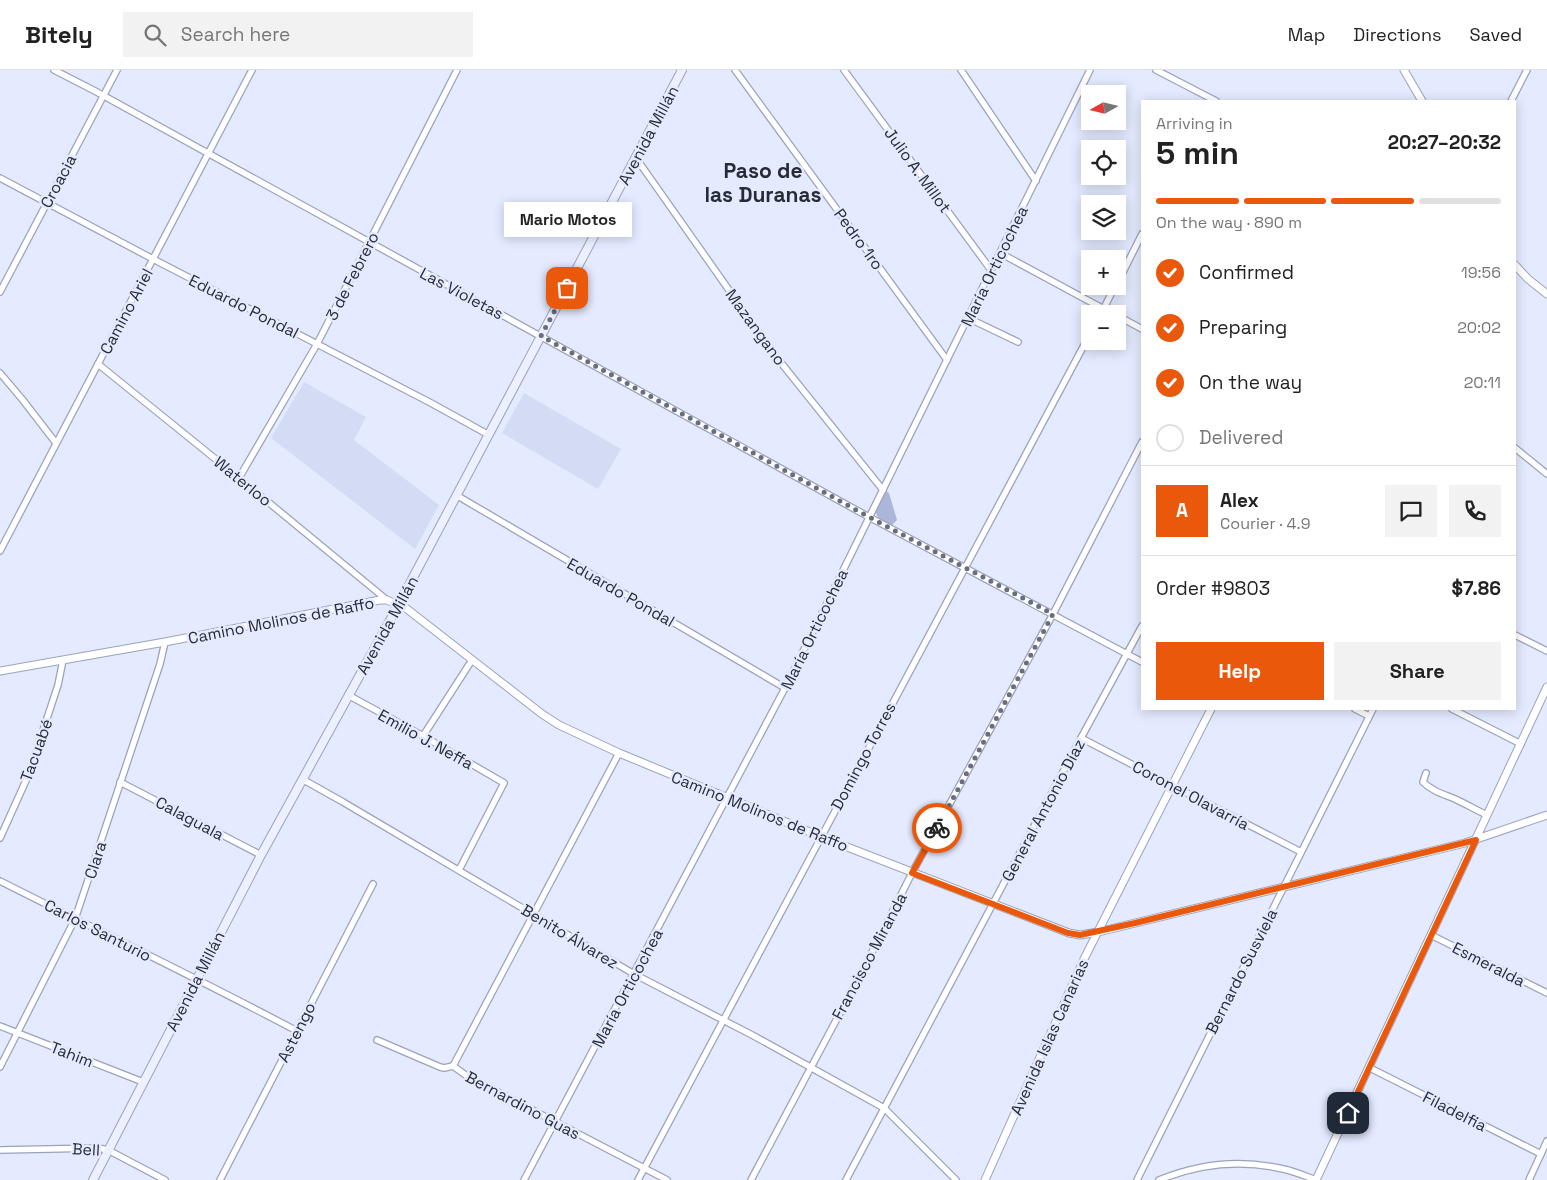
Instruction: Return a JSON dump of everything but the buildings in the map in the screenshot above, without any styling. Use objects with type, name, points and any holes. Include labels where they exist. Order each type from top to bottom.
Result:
[{"type":"main road","name":"Avenida Millán","points":[[93,1180],[261,855],[399,604],[682,70]]},
{"type":"street","name":"Las Violetas","points":[[54,70],[869,517]]},
{"type":"street","name":"Croacia","points":[[0,292],[117,70]]},
{"type":"street","name":"Camino Ariel","points":[[0,549],[252,70]]},
{"type":"street","name":"3 de Febrero","points":[[240,478],[317,344],[456,70]]},
{"type":"street","name":"Pedro 1ro","points":[[735,70],[947,360]]},
{"type":"street","name":"Julio A. Millot","points":[[844,70],[991,270]]},
{"type":"street","points":[[961,70],[1036,181]]},
{"type":"street","name":"María Orticochea","points":[[524,1180],[785,688],[1090,70]]},
{"type":"street","points":[[1156,70],[1212,100]]},
{"type":"street","points":[[1404,70],[1421,100]]},
{"type":"street","points":[[1512,100],[1527,70]]},
{"type":"street","name":"Mazangano","points":[[636,158],[774,354],[883,490]]},
{"type":"street","name":"Eduardo Pondal","points":[[0,178],[431,403],[488,435]]},
{"type":"street","points":[[1126,266],[1141,236]]},
{"type":"street","points":[[1000,253],[1091,305]]},
{"type":"street","points":[[1516,266],[1528,280],[1547,294]]},
{"type":"street","points":[[968,318],[1018,342]]},
{"type":"street","points":[[1126,321],[1141,329]]},
{"type":"street","name":"Domingo Torres","points":[[638,1180],[1081,350]]},
{"type":"street","name":"Waterloo","points":[[98,364],[240,478],[387,600]]},
{"type":"street","points":[[0,372],[56,443]]},
{"type":"street","name":"Francisco Miranda","points":[[751,1180],[912,873],[1053,614],[1141,444]]},
{"type":"street","points":[[1516,449],[1547,474]]},
{"type":"street","name":"Eduardo Pondal","points":[[456,495],[785,688]]},
{"type":"street","points":[[869,517],[1141,661]]},
{"type":"street","name":"Camino Molinos de Raffo","points":[[0,671],[387,600],[399,604],[428,624],[542,714],[559,725],[620,753],[820,837],[993,905],[1068,933],[1080,935],[1476,840],[1547,815]]},
{"type":"street","name":"General Antonio Díaz","points":[[846,1180],[1141,628]]},
{"type":"street","points":[[1516,636],[1547,651]]},
{"type":"street","name":"Clara","points":[[0,1067],[75,919],[160,664],[165,642]]},
{"type":"street","name":"Tacuabé","points":[[0,838],[28,776],[56,692],[63,660]]},
{"type":"street","points":[[423,736],[472,660]]},
{"type":"street","points":[[1158,1180],[1183,1172],[1225,1164],[1242,1163],[1284,1169],[1316,1180],[1547,687]]},
{"type":"street","name":"Emilio J. Neffa","points":[[348,695],[504,783],[459,870]]},
{"type":"street","name":"Avenida Islas Canarias","points":[[985,1180],[1084,959],[1210,710]]},
{"type":"street","points":[[1357,710],[1369,716]]},
{"type":"street","name":"Bernardo Susviela","points":[[1137,1180],[1372,710]]},
{"type":"street","points":[[1454,710],[1520,744]]},
{"type":"street","name":"Coronel Olavarría","points":[[1081,738],[1301,852]]},
{"type":"street","points":[[453,1066],[620,753]]},
{"type":"street","points":[[1426,773],[1423,779],[1425,785],[1487,816]]},
{"type":"street","name":"Benito Álvarez","points":[[302,779],[634,974],[884,1108],[956,1180]]},
{"type":"street","name":"Calaguala","points":[[120,782],[261,855]]},
{"type":"street","name":"Carlos Santurio","points":[[0,881],[196,980]]},
{"type":"street","name":"Astengo","points":[[220,1180],[373,884]]},
{"type":"street","name":"Esmeralda","points":[[1431,935],[1547,993]]},
{"type":"street","points":[[196,980],[237,999],[297,1031]]},
{"type":"street","name":"Tahim","points":[[0,1026],[143,1082]]},
{"type":"street","name":"Bernardino Guas","points":[[377,1040],[440,1067],[453,1066],[468,1076],[666,1180]]},
{"type":"street","name":"Filadelfia","points":[[1370,1068],[1541,1154]]},
{"type":"street","points":[[1529,1180],[1547,1141]]},
{"type":"street","name":"Bell","points":[[0,1150],[90,1147],[108,1150],[165,1180]]},
{"type":"shaded area","points":[[304,382],[366,417],[354,440],[439,505],[415,549],[271,438]]},
{"type":"shaded area","points":[[524,393],[621,449],[598,489],[502,433]]},
{"type":"shaded area","points":[[886,491],[889,493],[897,520],[892,525],[881,520],[876,514]]},
{"type":"way so far","points":[[567,288],[541,336],[869,517],[1053,614],[937,828]]},
{"type":"place","name":"Mario Motos","points":[[567,288]]},
{"type":"district","name":"Paso de las Duranas","points":[[763,183]]},
{"type":"route","points":[[937,828],[912,873],[1068,933],[1080,935],[1476,840],[1348,1113]]}]
